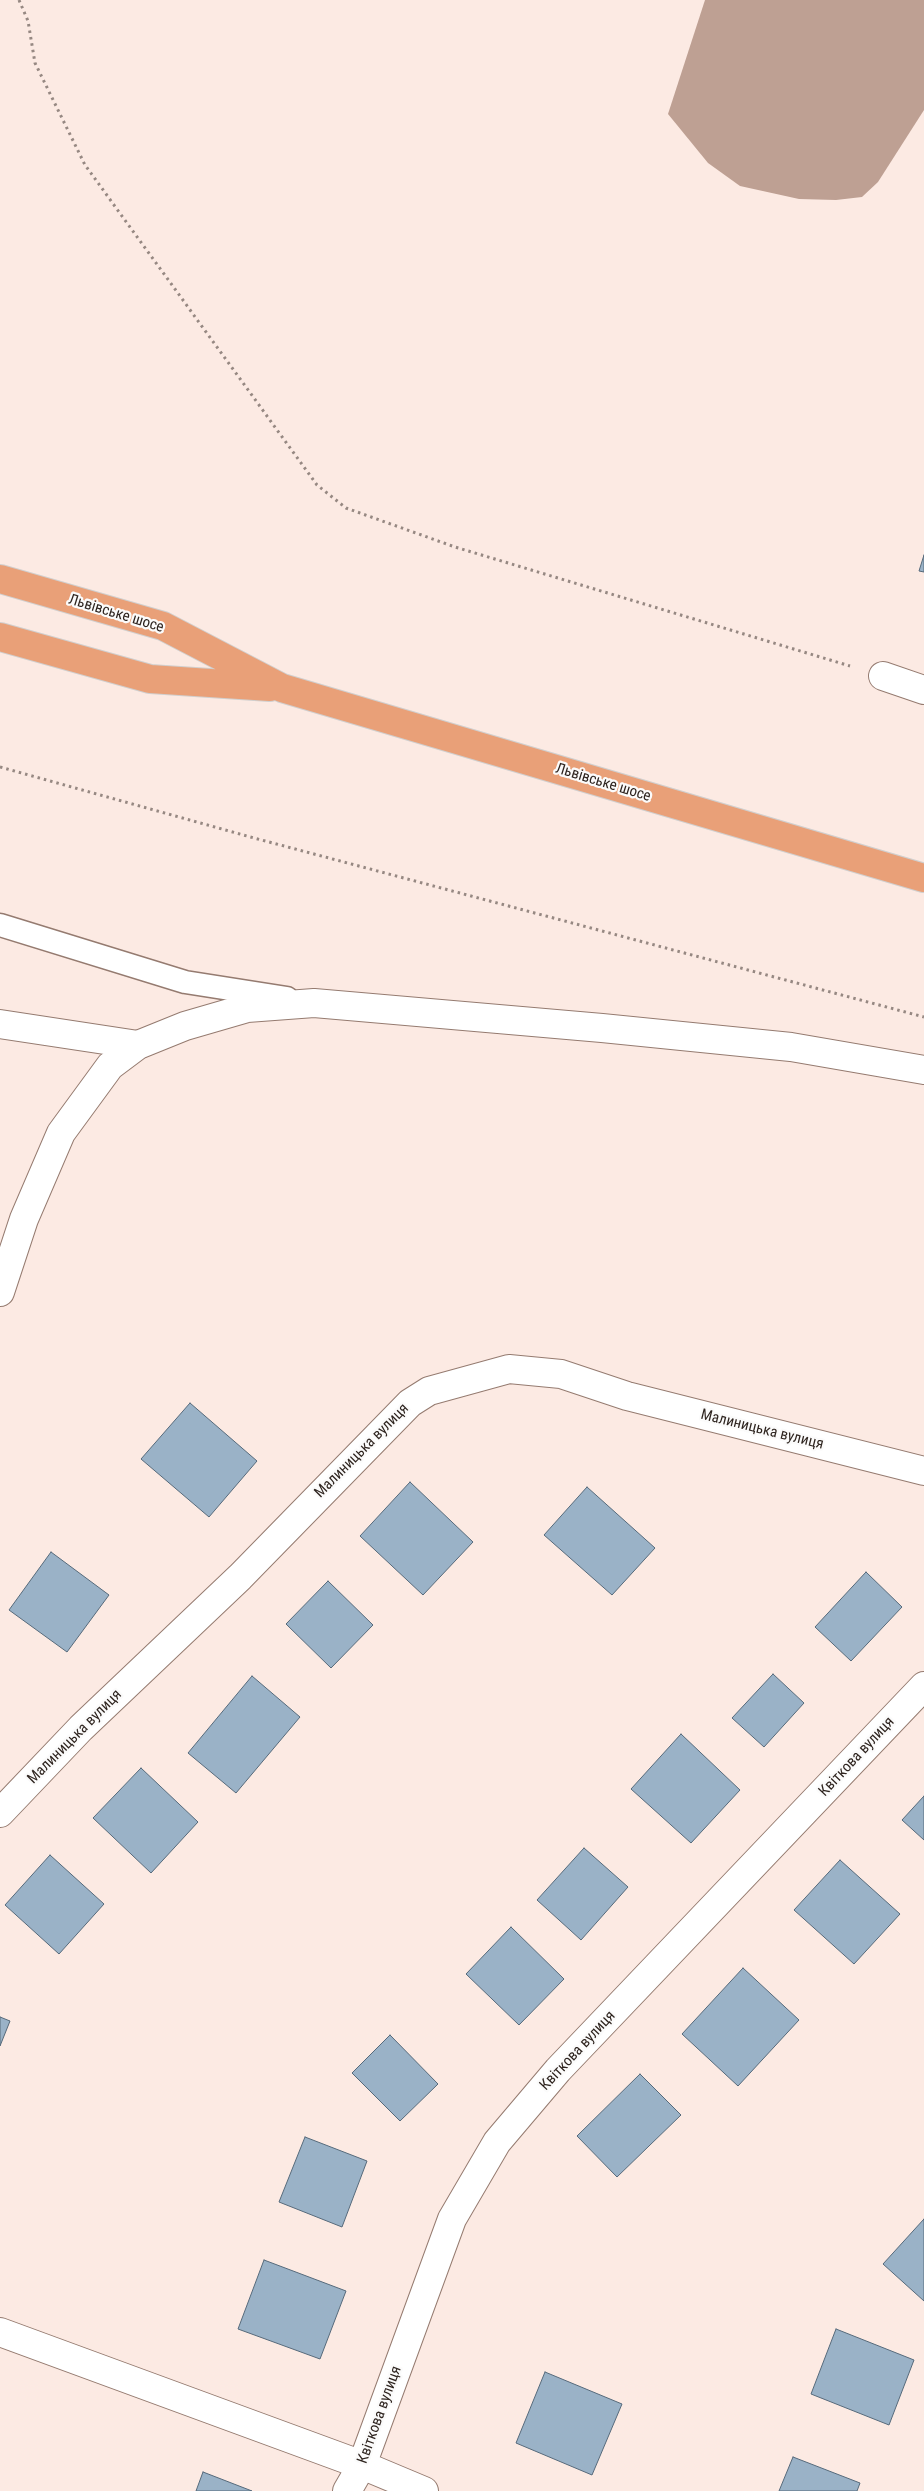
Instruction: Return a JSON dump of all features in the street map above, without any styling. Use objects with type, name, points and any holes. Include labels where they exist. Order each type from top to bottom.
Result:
[{"type":"main road","name":"Львівське шосе","points":[[0,579],[163,626],[282,688],[924,878]]},
{"type":"main road","name":"Львівське шосе","points":[[0,637],[150,680],[282,688]]},
{"type":"street","points":[[883,676],[924,690]]},
{"type":"street","points":[[0,1292],[24,1219],[61,1133],[110,1066],[138,1045],[185,1026],[246,1008],[314,1003],[612,1028],[791,1047],[924,1070]]},
{"type":"street","points":[[0,1024],[138,1045]]},
{"type":"street","name":"Малиницька вулиця","points":[[0,1813],[81,1728],[240,1576],[410,1403],[429,1392],[509,1369],[561,1374],[627,1396],[924,1472]]},
{"type":"street","name":"Квіткова вулиця","points":[[347,2491],[362,2466],[452,2220],[497,2142],[558,2070],[924,1686]]},
{"type":"street","points":[[0,2332],[362,2466],[424,2491]]},
{"type":"lane","points":[[0,925],[185,982],[314,1003]]},
{"type":"path","points":[[19,0],[28,21],[35,64],[84,165],[316,485],[346,508],[455,547],[883,676]]},
{"type":"path","points":[[0,767],[254,838],[924,1017]]},
{"type":"shaded area","points":[[705,0],[924,0],[924,110],[878,182],[862,197],[836,200],[799,199],[740,186],[708,163],[668,114]]},
{"type":"building","points":[[924,555],[924,572],[919,571]]},
{"type":"building","points":[[190,1403],[257,1461],[209,1517],[141,1459]]},
{"type":"building","points":[[410,1482],[473,1542],[423,1595],[360,1536]]},
{"type":"building","points":[[587,1487],[655,1548],[612,1595],[544,1535]]},
{"type":"building","points":[[51,1552],[109,1595],[67,1652],[9,1610]]},
{"type":"building","points":[[866,1572],[902,1607],[851,1661],[815,1627]]},
{"type":"building","points":[[328,1581],[373,1625],[331,1668],[286,1624]]},
{"type":"building","points":[[773,1674],[804,1703],[764,1747],[732,1718]]},
{"type":"building","points":[[252,1676],[300,1717],[236,1793],[188,1753]]},
{"type":"building","points":[[681,1734],[740,1790],[691,1843],[631,1789]]},
{"type":"building","points":[[141,1768],[198,1822],[151,1873],[93,1818]]},
{"type":"building","points":[[924,1796],[924,1840],[902,1820]]},
{"type":"building","points":[[584,1848],[628,1887],[581,1940],[537,1900]]},
{"type":"building","points":[[50,1855],[104,1904],[59,1954],[5,1905]]},
{"type":"building","points":[[840,1860],[900,1914],[854,1964],[794,1910]]},
{"type":"building","points":[[511,1927],[564,1979],[519,2025],[466,1974]]},
{"type":"building","points":[[743,1968],[799,2020],[738,2086],[682,2034]]},
{"type":"building","points":[[0,2017],[10,2021],[0,2046]]},
{"type":"building","points":[[390,2035],[438,2084],[400,2121],[352,2073]]},
{"type":"building","points":[[640,2074],[681,2115],[617,2177],[577,2136]]},
{"type":"building","points":[[305,2137],[367,2161],[342,2227],[279,2202]]},
{"type":"building","points":[[924,2219],[924,2301],[883,2264]]},
{"type":"building","points":[[264,2260],[346,2291],[320,2359],[238,2329]]},
{"type":"building","points":[[836,2329],[914,2360],[889,2425],[811,2394]]},
{"type":"building","points":[[545,2372],[622,2404],[592,2475],[516,2443]]},
{"type":"building","points":[[793,2457],[860,2483],[857,2491],[779,2491]]},
{"type":"building","points":[[203,2472],[252,2491],[196,2491]]}]
